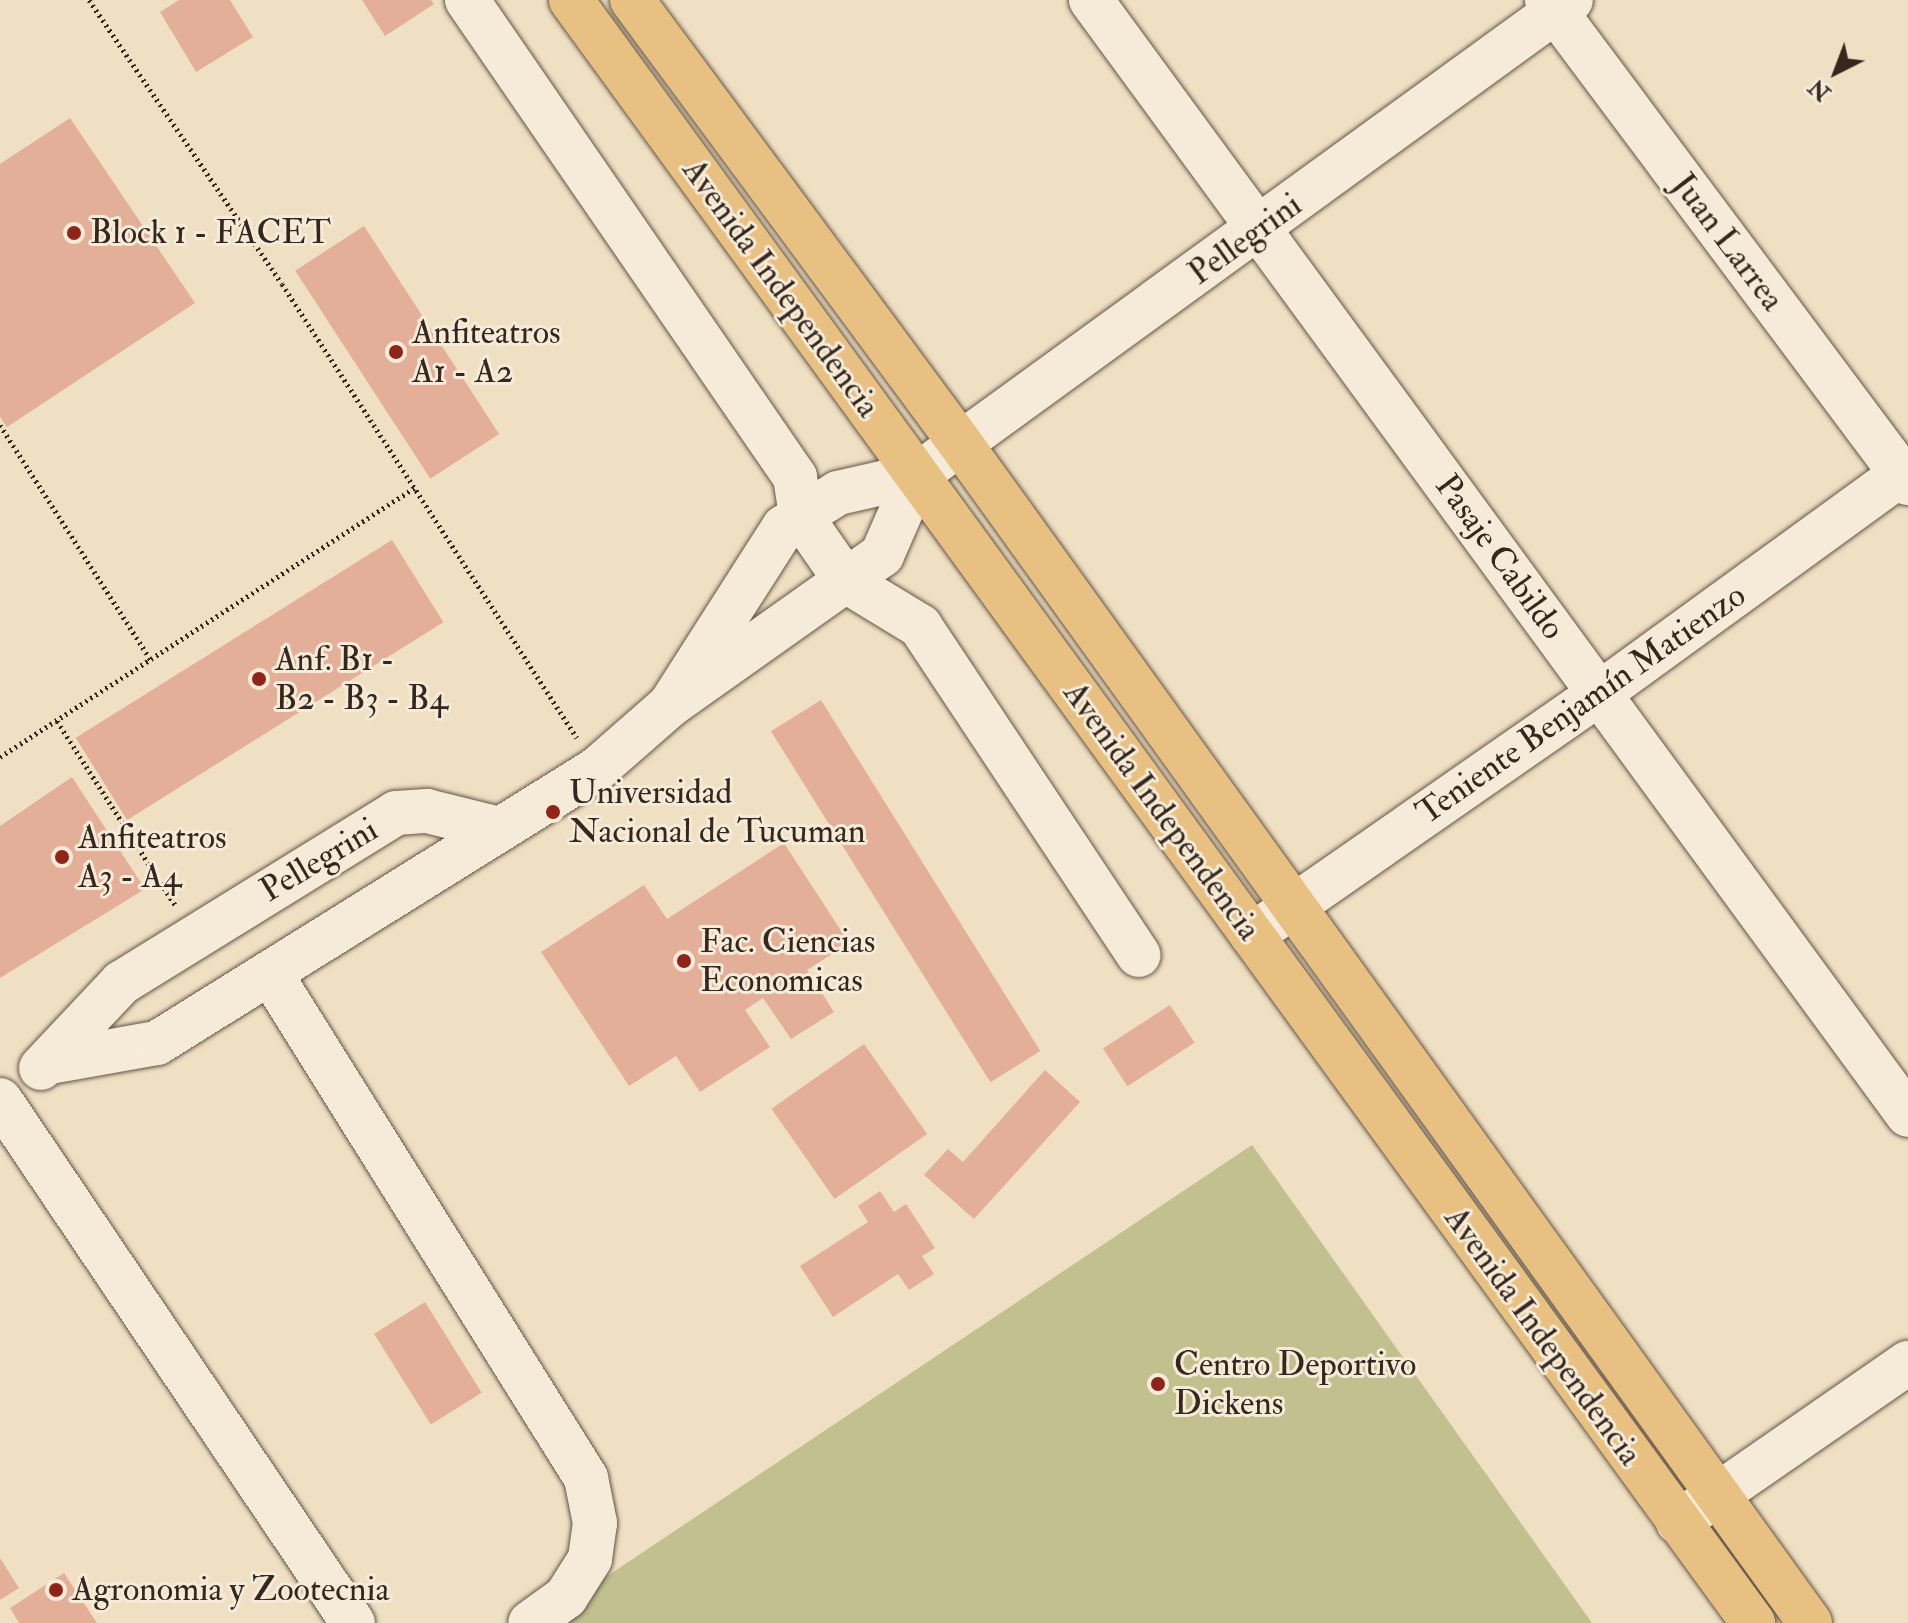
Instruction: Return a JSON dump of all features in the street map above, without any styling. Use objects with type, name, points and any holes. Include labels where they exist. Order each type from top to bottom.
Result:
[{"type":"main road","name":"Avenida Independencia","points":[[571,0],[1753,1623]]},
{"type":"main road","name":"Avenida Independencia","points":[[632,0],[960,443],[1810,1623]]},
{"type":"street","points":[[467,0],[795,477],[801,516],[846,581],[920,626],[1139,955]]},
{"type":"street","name":"Pasaje Cabildo","points":[[1091,0],[1908,1115]]},
{"type":"street","name":"Pellegrini","points":[[670,705],[784,527],[838,493],[917,475],[1258,230],[1558,4]]},
{"type":"street","name":"Juan Larrea","points":[[1558,4],[1906,475]]},
{"type":"street","name":"Pellegrini","points":[[50,1062],[157,1043],[597,769],[670,705],[882,555],[917,475]]},
{"type":"street","name":"Teniente Benjamín Matienzo","points":[[1252,935],[1906,475]]},
{"type":"street","name":"Pellegrini","points":[[0,1092],[50,1062],[121,983],[194,934],[396,813],[427,811],[499,829]]},
{"type":"street","points":[[270,973],[586,1478],[595,1523],[590,1559],[566,1597],[530,1623]]},
{"type":"street","points":[[0,1100],[353,1623]]},
{"type":"street","points":[[1678,1522],[1908,1363]]},
{"type":"path","points":[[89,0],[416,487],[597,769]]},
{"type":"path","points":[[0,425],[151,660]]},
{"type":"path","points":[[0,757],[416,487]]},
{"type":"path","points":[[57,721],[194,934]]},
{"type":"shaded area","name":"Centro Deportivo Dickens","points":[[1252,1145],[1592,1623],[537,1623]]},
{"type":"building","points":[[179,0],[230,0],[253,37],[196,72],[160,12]]},
{"type":"building","points":[[362,0],[431,0],[434,4],[385,36]]},
{"type":"building","name":"Block 1 - FACET","points":[[70,118],[195,303],[7,427],[0,417],[0,164]]},
{"type":"building","name":"Anfiteatros A1 - A2","points":[[364,226],[499,434],[430,479],[295,271]]},
{"type":"building","name":"Anf. B1 - B2 - B3 - B4","points":[[392,540],[443,622],[127,820],[76,738]]},
{"type":"building","points":[[821,700],[1040,1051],[990,1082],[771,731]]},
{"type":"building","name":"Anfiteatros A3 - A4","points":[[72,777],[145,889],[0,978],[0,826]]},
{"type":"building","name":"Fac. Ciencias Economicas","points":[[784,843],[849,943],[807,970],[834,1012],[791,1039],[763,998],[745,1010],[770,1047],[700,1092],[676,1056],[629,1086],[541,952],[644,885],[667,919]]},
{"type":"building","points":[[1170,1005],[1195,1043],[1127,1086],[1103,1049]]},
{"type":"building","points":[[864,1044],[927,1134],[835,1199],[771,1109]]},
{"type":"building","points":[[1045,1070],[1080,1102],[974,1219],[924,1175],[948,1149],[963,1162]]},
{"type":"building","points":[[880,1191],[894,1212],[906,1204],[935,1248],[922,1256],[934,1274],[909,1290],[898,1274],[833,1317],[800,1266],[868,1222],[858,1206]]},
{"type":"building","points":[[425,1302],[482,1393],[431,1425],[374,1334]]},
{"type":"building","name":"Agronomia y Zootecnia","points":[[0,1558],[19,1588],[0,1600]]},
{"type":"building","name":"Agronomia y Zootecnia","points":[[64,1573],[97,1623],[19,1623],[10,1608]]},
{"type":"place","name":"Block 1 - FACET","points":[[74,233]]},
{"type":"place","name":"Anfiteatros A1 - A2","points":[[396,352]]},
{"type":"place","name":"Anf. B1 - B2 - B3 - B4","points":[[259,679]]},
{"type":"place","name":"Universidad Nacional de Tucuman","points":[[553,812]]},
{"type":"place","name":"Anfiteatros A3 - A4","points":[[62,857]]},
{"type":"place","name":"Fac. Ciencias Economicas","points":[[684,961]]},
{"type":"place","name":"Centro Deportivo Dickens","points":[[1158,1384]]},
{"type":"place","name":"Agronomia y Zootecnia","points":[[56,1590]]}]
